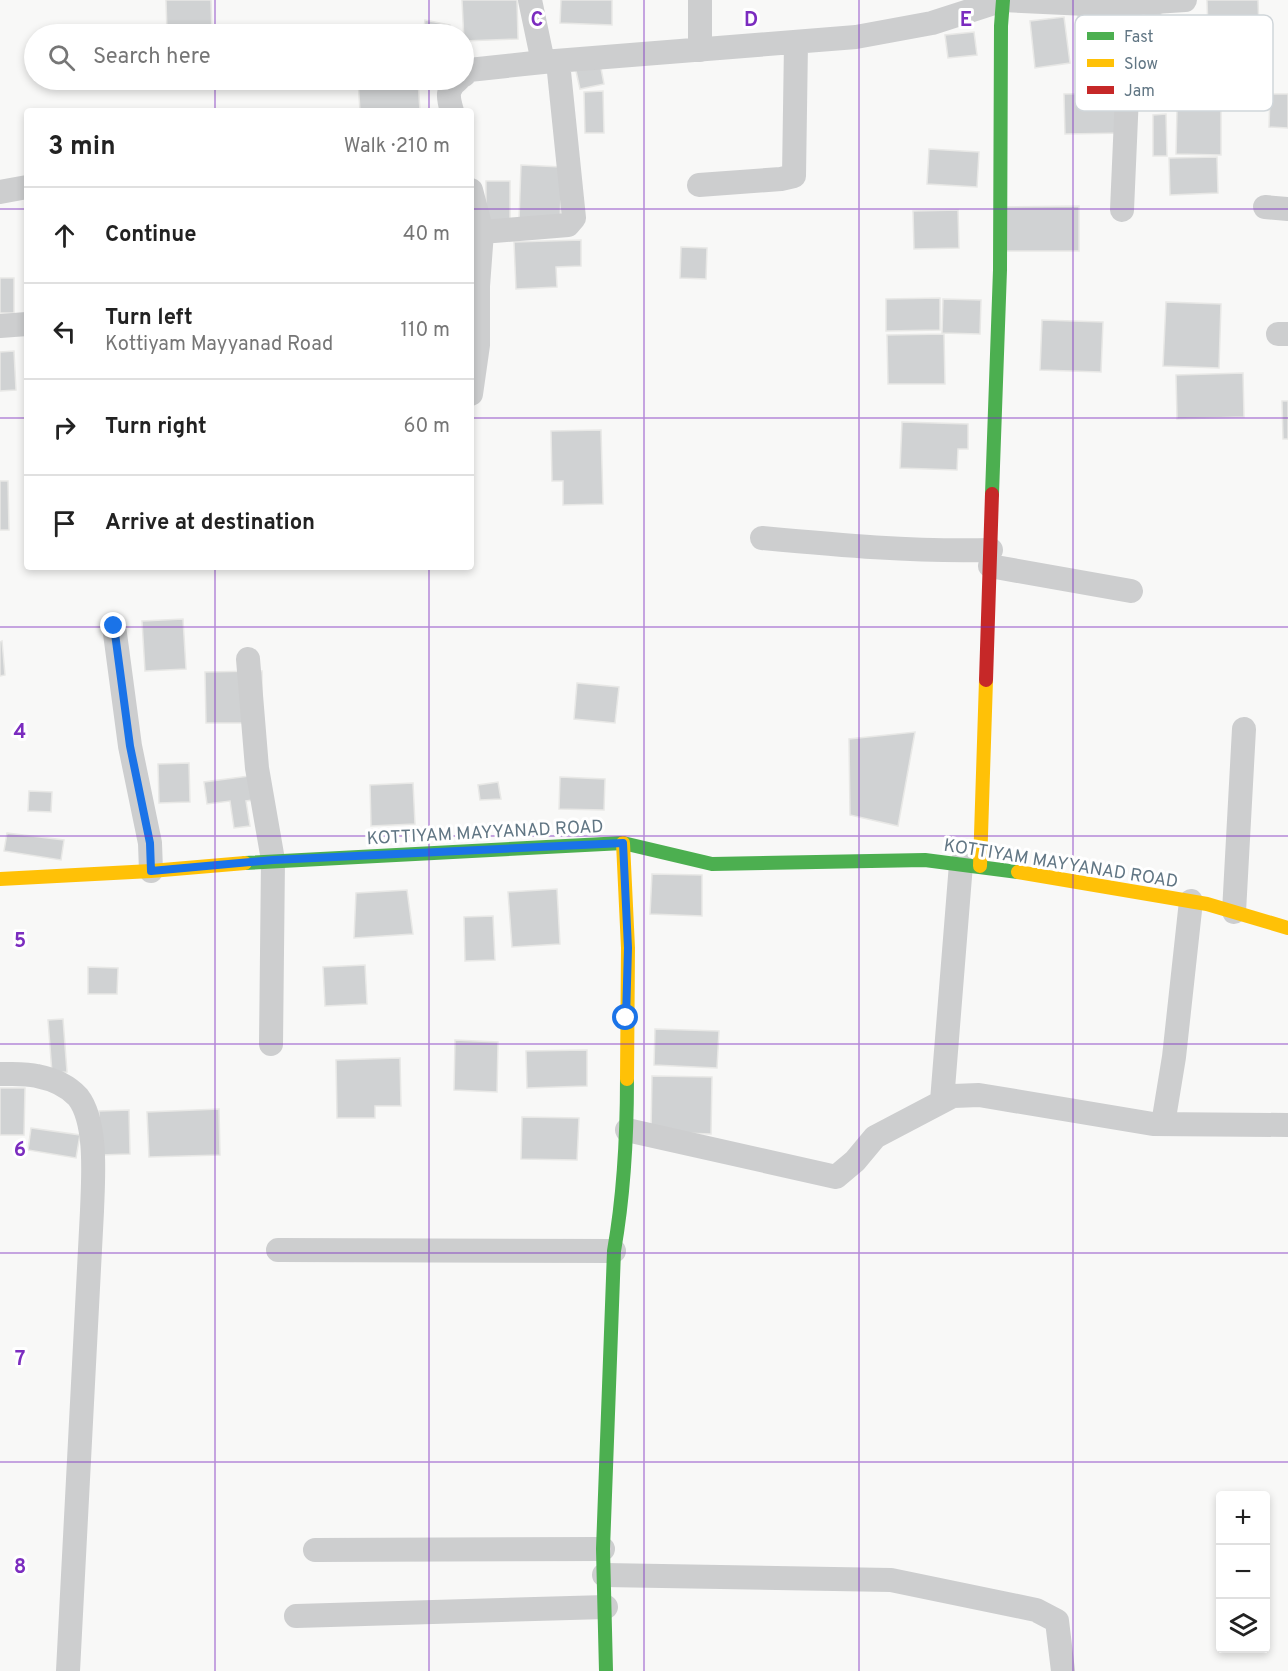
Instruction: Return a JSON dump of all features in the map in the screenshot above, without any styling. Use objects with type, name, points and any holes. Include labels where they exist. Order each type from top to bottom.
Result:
[{"type":"street","points":[[482,232],[568,225],[574,218],[551,62],[530,0]]},
{"type":"street","points":[[700,0],[700,50]]},
{"type":"street","points":[[474,70],[856,37],[932,23],[1003,0],[1108,5],[1185,0]]},
{"type":"street","points":[[942,1101],[971,865],[991,558],[1000,270],[1003,0]]},
{"type":"street","points":[[1130,15],[1131,3]]},
{"type":"street","points":[[699,185],[794,176],[796,43]]},
{"type":"street","points":[[450,90],[448,99],[451,108]]},
{"type":"street","points":[[1122,210],[1126,111]]},
{"type":"street","points":[[0,192],[24,188]]},
{"type":"street","points":[[474,201],[482,232],[475,273],[478,345],[474,373]]},
{"type":"street","points":[[0,326],[24,324]]},
{"type":"street","points":[[762,538],[864,547],[950,551],[991,558],[1131,591]]},
{"type":"street","points":[[114,626],[130,746],[150,843],[151,871]]},
{"type":"street","points":[[248,660],[257,768],[273,860],[271,1044]]},
{"type":"street","points":[[1234,912],[1244,729]]},
{"type":"street","points":[[606,1671],[603,1549],[614,1251],[622,1203],[627,1130],[628,948],[623,843]]},
{"type":"street","name":"KOTTIYAM MAYYANAD ROAD","points":[[0,879],[151,871],[273,860],[623,843],[712,864],[925,860],[971,865],[1191,901],[1288,928]]},
{"type":"street","points":[[1163,1124],[1174,1057],[1191,901]]},
{"type":"street","points":[[0,1074],[36,1075],[62,1084],[78,1098],[86,1115],[93,1149],[92,1211],[68,1671]]},
{"type":"street","points":[[627,1130],[836,1177],[855,1161],[875,1137],[952,1096],[979,1095],[1163,1124],[1288,1125]]},
{"type":"street","points":[[278,1250],[614,1251]]},
{"type":"street","points":[[315,1551],[603,1549]]},
{"type":"street","points":[[604,1575],[891,1580],[1036,1610],[1057,1621],[1063,1671]]},
{"type":"street","points":[[296,1616],[606,1607]]},
{"type":"building","points":[[166,0],[211,0],[212,24],[167,24]]},
{"type":"building","points":[[462,0],[517,0],[518,39],[474,41],[474,24],[463,24]]},
{"type":"building","points":[[561,0],[612,0],[612,25],[560,23]]},
{"type":"building","points":[[1144,0],[1161,0],[1162,15],[1144,15]]},
{"type":"building","points":[[1207,0],[1258,0],[1259,15],[1208,15]]},
{"type":"building","points":[[1116,5],[1117,15],[1078,15],[1077,9]]},
{"type":"building","points":[[1064,17],[1070,63],[1035,68],[1030,21]]},
{"type":"building","points":[[425,20],[445,24],[424,24]]},
{"type":"building","points":[[974,32],[977,55],[948,58],[945,35]]},
{"type":"building","points":[[599,58],[604,84],[580,89],[574,62]]},
{"type":"building","points":[[359,90],[419,90],[420,108],[360,108]]},
{"type":"building","points":[[603,91],[604,133],[585,133],[584,92]]},
{"type":"building","points":[[1064,94],[1075,94],[1075,111],[1126,111],[1127,133],[1065,134]]},
{"type":"building","points":[[1273,94],[1288,94],[1288,128],[1269,127],[1269,111],[1273,111]]},
{"type":"building","points":[[1177,111],[1221,111],[1221,155],[1176,154]]},
{"type":"building","points":[[1166,114],[1167,156],[1153,156],[1153,115]]},
{"type":"building","points":[[929,149],[979,152],[977,187],[927,184]]},
{"type":"building","points":[[1217,157],[1218,193],[1170,195],[1169,158]]},
{"type":"building","points":[[521,165],[562,167],[560,221],[519,220]]},
{"type":"building","points":[[486,181],[510,181],[510,221],[486,221]]},
{"type":"building","points":[[1079,206],[1079,251],[1002,251],[1002,207]]},
{"type":"building","points":[[958,210],[959,248],[914,249],[913,211]]},
{"type":"building","points":[[581,240],[581,266],[556,267],[557,287],[516,289],[514,242]]},
{"type":"building","points":[[681,247],[707,248],[706,279],[680,278]]},
{"type":"building","points":[[0,278],[14,278],[14,313],[0,313]]},
{"type":"building","points":[[940,298],[940,330],[886,331],[886,299]]},
{"type":"building","points":[[943,299],[981,300],[980,334],[942,333]]},
{"type":"building","points":[[1166,302],[1221,304],[1219,368],[1163,366]]},
{"type":"building","points":[[1042,320],[1103,322],[1101,372],[1040,370]]},
{"type":"building","points":[[944,334],[945,384],[888,384],[887,335]]},
{"type":"building","points":[[14,351],[16,390],[0,391],[0,352]]},
{"type":"building","points":[[1243,373],[1244,417],[1177,419],[1176,375]]},
{"type":"building","points":[[1282,401],[1288,401],[1288,439],[1283,439]]},
{"type":"building","points":[[902,422],[968,424],[968,449],[958,449],[957,470],[900,468]]},
{"type":"building","points":[[601,430],[603,504],[563,505],[563,481],[552,481],[551,431]]},
{"type":"building","points":[[0,481],[8,481],[9,530],[0,530]]},
{"type":"building","points":[[183,619],[186,669],[145,671],[142,621]]},
{"type":"building","points":[[2,641],[5,675],[0,676],[0,642]]},
{"type":"building","points":[[262,671],[262,723],[206,723],[205,672]]},
{"type":"building","points":[[577,683],[619,687],[615,723],[574,719]]},
{"type":"building","points":[[915,732],[898,826],[850,815],[849,739]]},
{"type":"building","points":[[189,763],[190,802],[159,803],[158,764]]},
{"type":"building","points":[[249,776],[253,800],[246,801],[250,826],[234,828],[230,801],[207,804],[204,782]]},
{"type":"building","points":[[560,777],[605,779],[604,810],[559,809]]},
{"type":"building","points":[[498,782],[501,799],[480,800],[478,785]]},
{"type":"building","points":[[413,783],[415,824],[371,826],[370,785]]},
{"type":"building","points":[[29,791],[52,792],[51,812],[28,811]]},
{"type":"building","points":[[7,833],[64,840],[61,860],[4,851]]},
{"type":"building","points":[[652,874],[702,875],[702,916],[650,914]]},
{"type":"building","points":[[557,889],[560,944],[512,947],[508,892]]},
{"type":"building","points":[[407,890],[413,934],[354,938],[356,893]]},
{"type":"building","points":[[493,916],[495,960],[465,961],[464,917]]},
{"type":"building","points":[[365,965],[367,1004],[325,1006],[323,967]]},
{"type":"building","points":[[88,967],[118,968],[117,994],[88,994]]},
{"type":"building","points":[[63,1019],[67,1072],[52,1073],[48,1020]]},
{"type":"building","points":[[655,1029],[719,1031],[717,1068],[654,1065]]},
{"type":"building","points":[[455,1040],[498,1042],[497,1092],[454,1090]]},
{"type":"building","points":[[587,1050],[587,1086],[527,1088],[526,1051]]},
{"type":"building","points":[[400,1058],[401,1106],[375,1106],[375,1118],[337,1118],[336,1060]]},
{"type":"building","points":[[652,1076],[712,1077],[711,1134],[651,1132]]},
{"type":"building","points":[[0,1088],[25,1088],[24,1135],[0,1135]]},
{"type":"building","points":[[219,1109],[220,1155],[149,1157],[147,1112]]},
{"type":"building","points":[[129,1110],[130,1154],[100,1155],[99,1111]]},
{"type":"building","points":[[522,1117],[579,1118],[577,1160],[521,1159]]},
{"type":"building","points":[[31,1128],[80,1135],[76,1158],[28,1150]]},
{"type":"traffic: fast","points":[[992,494],[1000,270],[1003,0]]},
{"type":"traffic: fast","points":[[245,863],[623,843],[712,864],[925,860],[1018,872]]},
{"type":"traffic: fast","points":[[606,1671],[603,1549],[614,1251],[624,1165],[627,1079]]},
{"type":"traffic: slow","points":[[980,866],[986,680]]},
{"type":"traffic: slow","points":[[623,843],[628,948],[627,1079]]},
{"type":"traffic: slow","points":[[0,879],[151,871],[245,863]]},
{"type":"traffic: slow","points":[[1018,872],[1207,904],[1288,928]]},
{"type":"traffic: jam","points":[[986,680],[992,494]]},
{"type":"route","points":[[114,626],[130,746],[150,843],[151,871],[273,860],[623,843],[628,948],[626,1018]]}]
